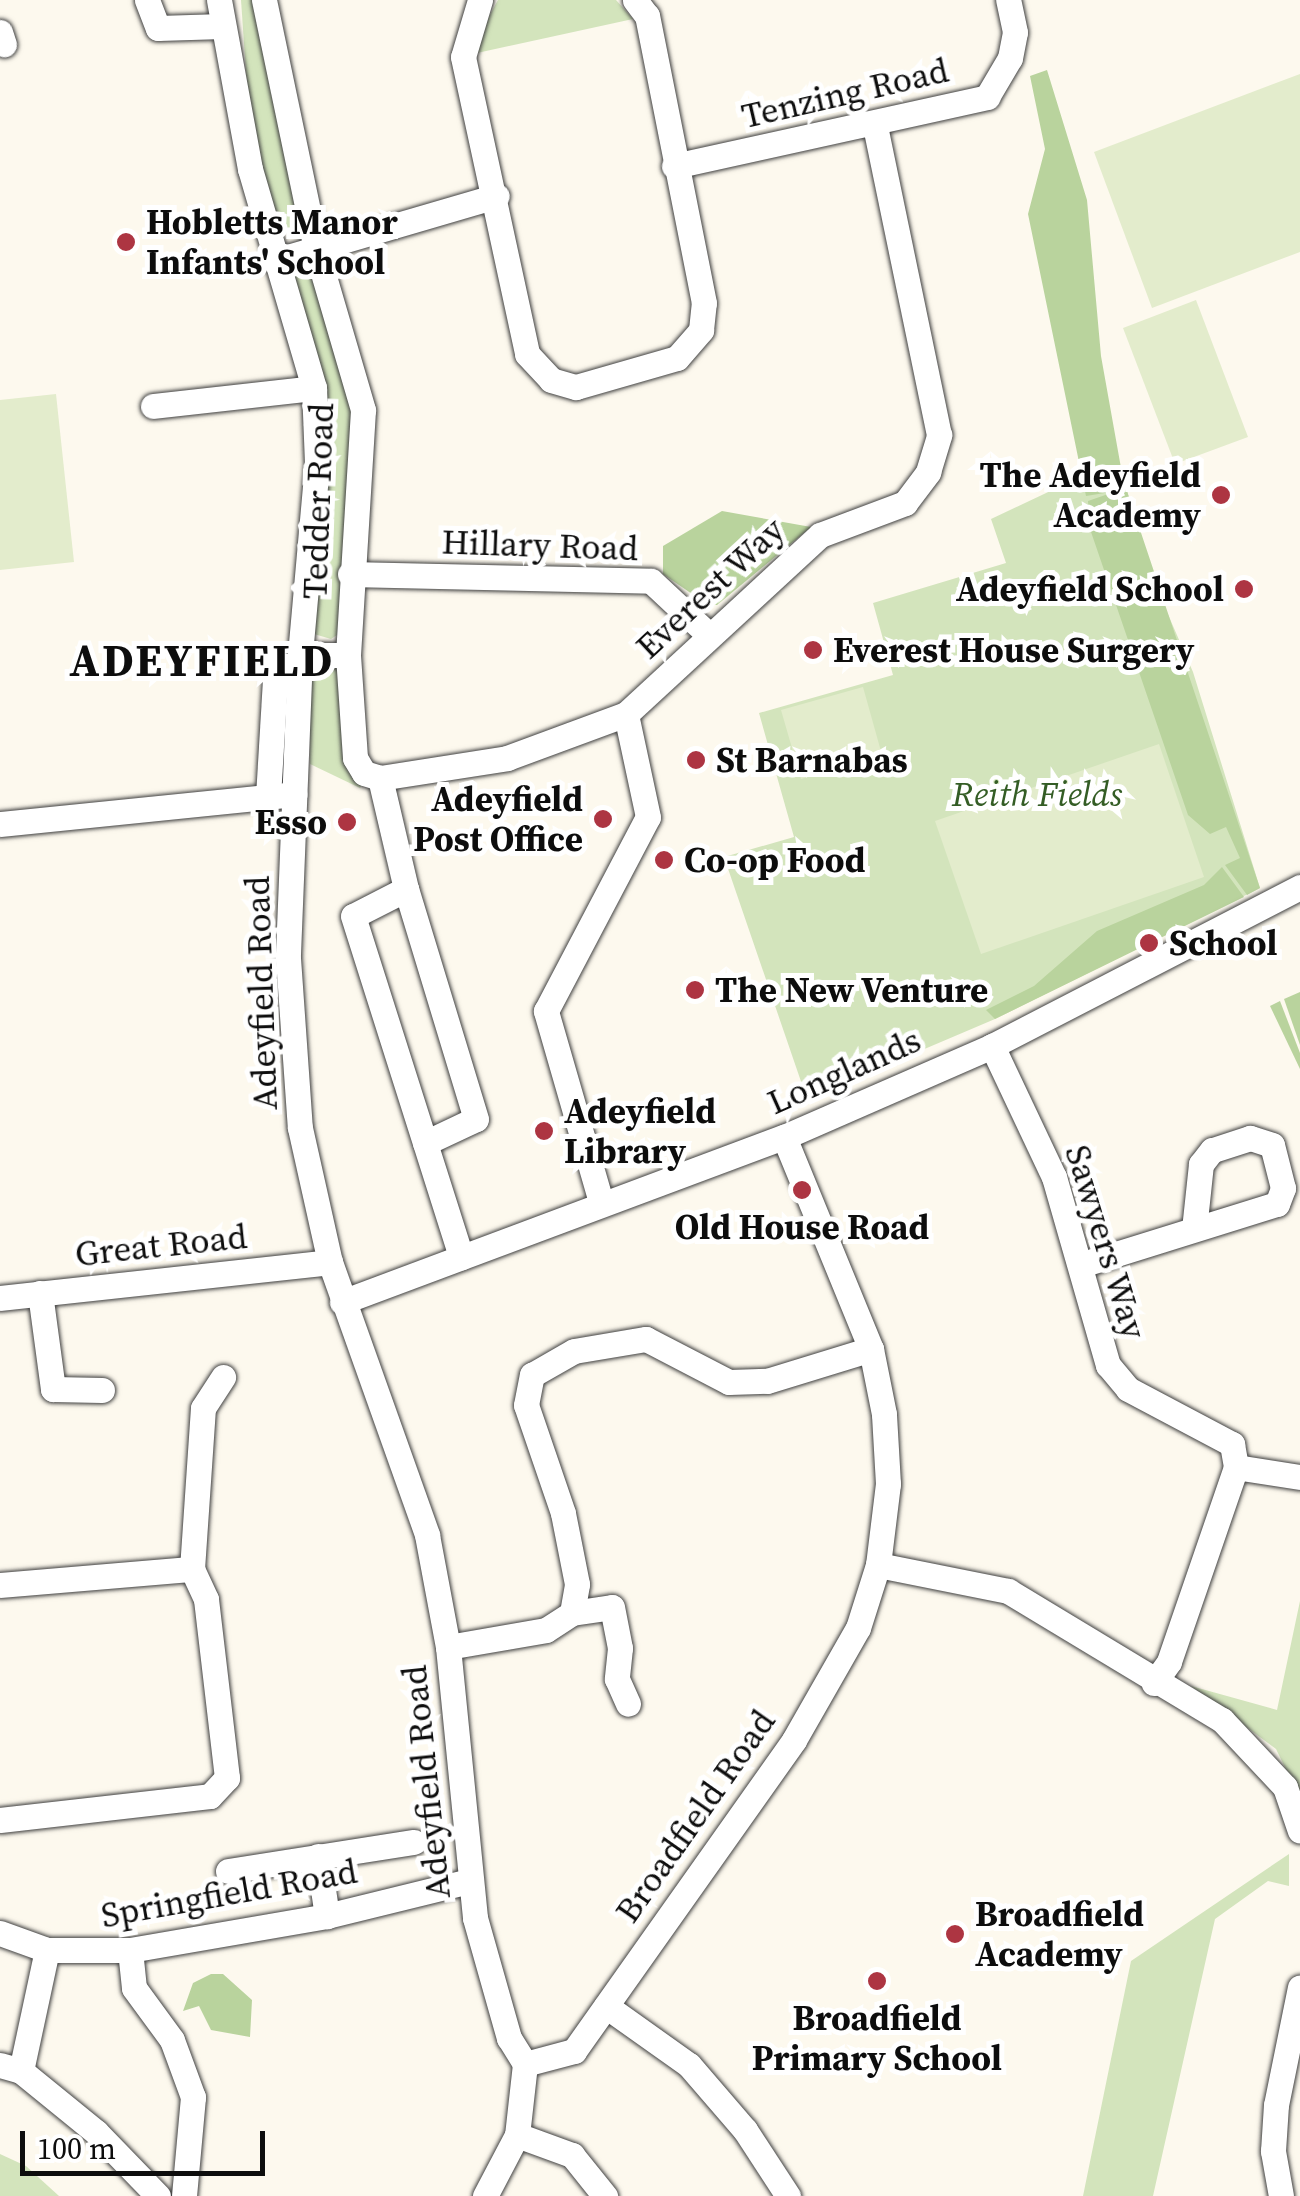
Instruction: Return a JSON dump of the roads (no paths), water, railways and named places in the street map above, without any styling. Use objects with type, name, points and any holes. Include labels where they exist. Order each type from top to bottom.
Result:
[{"type":"street","points":[[147,0],[158,28],[221,13]]},
{"type":"street","name":"Tedder Road","points":[[264,0],[316,248],[363,410],[348,655],[355,758],[372,776],[476,1119],[425,1143]]},
{"type":"street","points":[[480,0],[464,57],[527,354],[551,380],[576,387],[678,358],[701,330],[704,303],[646,16],[635,0]]},
{"type":"street","name":"Tenzing Road","points":[[674,166],[875,127],[986,96],[1010,58],[1015,32],[1008,0]]},
{"type":"street","name":"Adeyfield Road","points":[[221,13],[274,261],[314,388],[317,464],[288,658],[294,794],[290,1040],[300,1128],[342,1302],[426,1535],[448,1648],[470,1881],[510,2038],[524,2064],[517,2135],[486,2196]]},
{"type":"street","name":"Everest Way","points":[[372,776],[507,758],[626,714],[708,634],[820,535],[905,502],[928,472],[939,435],[875,127]]},
{"type":"street","points":[[274,261],[496,196]]},
{"type":"street","points":[[153,406],[314,388]]},
{"type":"street","name":"Hillary Road","points":[[350,574],[651,582],[708,634]]},
{"type":"street","points":[[268,797],[288,658],[348,655]]},
{"type":"street","points":[[600,1202],[546,1011],[648,816],[626,714]]},
{"type":"street","points":[[0,824],[294,794]]},
{"type":"street","name":"Longlands","points":[[342,1302],[600,1202],[784,1137],[992,1046],[1300,887]]},
{"type":"street","points":[[406,889],[353,916],[461,1257]]},
{"type":"street","name":"Sawyers Way","points":[[992,1046],[1054,1177],[1084,1264],[1108,1365],[1128,1389],[1232,1444],[1236,1467]]},
{"type":"street","name":"Broadfield Road","points":[[524,2064],[574,2051],[606,2006],[794,1740],[858,1628],[878,1565],[888,1484],[884,1414],[870,1349],[784,1137]]},
{"type":"street","points":[[1084,1264],[1194,1229]]},
{"type":"street","name":"Great Road","points":[[0,1298],[330,1262]]},
{"type":"street","points":[[40,1293],[53,1390],[102,1390]]},
{"type":"street","points":[[572,1613],[577,1584],[563,1513],[526,1405],[532,1375],[574,1351],[646,1339],[729,1382],[768,1380],[870,1349]]},
{"type":"street","points":[[0,1820],[210,1796],[227,1778],[206,1599],[192,1569],[203,1408],[223,1378]]},
{"type":"street","points":[[1154,1683],[1170,1662],[1236,1467],[1300,1477]]},
{"type":"street","points":[[878,1565],[1008,1591],[1154,1683],[1222,1720],[1260,1756],[1284,1787],[1300,1832]]},
{"type":"street","points":[[0,1586],[192,1569]]},
{"type":"street","points":[[448,1648],[546,1630],[572,1613],[612,1607],[620,1648],[616,1678],[628,1704]]},
{"type":"street","points":[[228,1870],[414,1842]]},
{"type":"street","points":[[318,1856],[326,1916]]},
{"type":"street","name":"Springfield Road","points":[[0,1933],[48,1950],[130,1950],[326,1916],[470,1881]]},
{"type":"street","points":[[48,1950],[10,2068],[158,2196]]},
{"type":"street","points":[[130,1950],[134,1988],[172,2040],[192,2098],[184,2196]]},
{"type":"street","points":[[1281,2196],[1274,2151],[1276,2105],[1300,1987]]},
{"type":"street","points":[[606,2006],[689,2065],[745,2130],[788,2196]]},
{"type":"street","points":[[517,2135],[572,2155],[605,2196]]},
{"type":"place","name":"Hobletts Manor Infants' School","points":[[126,242]]},
{"type":"place","name":"The Adeyfield Academy","points":[[1221,495]]},
{"type":"place","name":"Adeyfield School","points":[[1244,589]]},
{"type":"place","name":"Everest House Surgery","points":[[813,650]]},
{"type":"place","name":"St Barnabas","points":[[696,760]]},
{"type":"place","name":"Adeyfield Post Office","points":[[603,819]]},
{"type":"place","name":"Esso","points":[[347,822]]},
{"type":"place","name":"Co-op Food","points":[[664,860]]},
{"type":"place","name":"School","points":[[1149,943]]},
{"type":"place","name":"The New Venture","points":[[695,990]]},
{"type":"place","name":"Adeyfield Library","points":[[544,1131]]},
{"type":"place","name":"Old House Road","points":[[802,1190]]},
{"type":"place","name":"Broadfield Academy","points":[[955,1934]]},
{"type":"place","name":"Broadfield Primary School","points":[[877,1981]]},
{"type":"district","name":"ADEYFIELD","points":[[202,661]]},
{"type":"park label","name":"Reith Fields","points":[[1037,794]]}]
